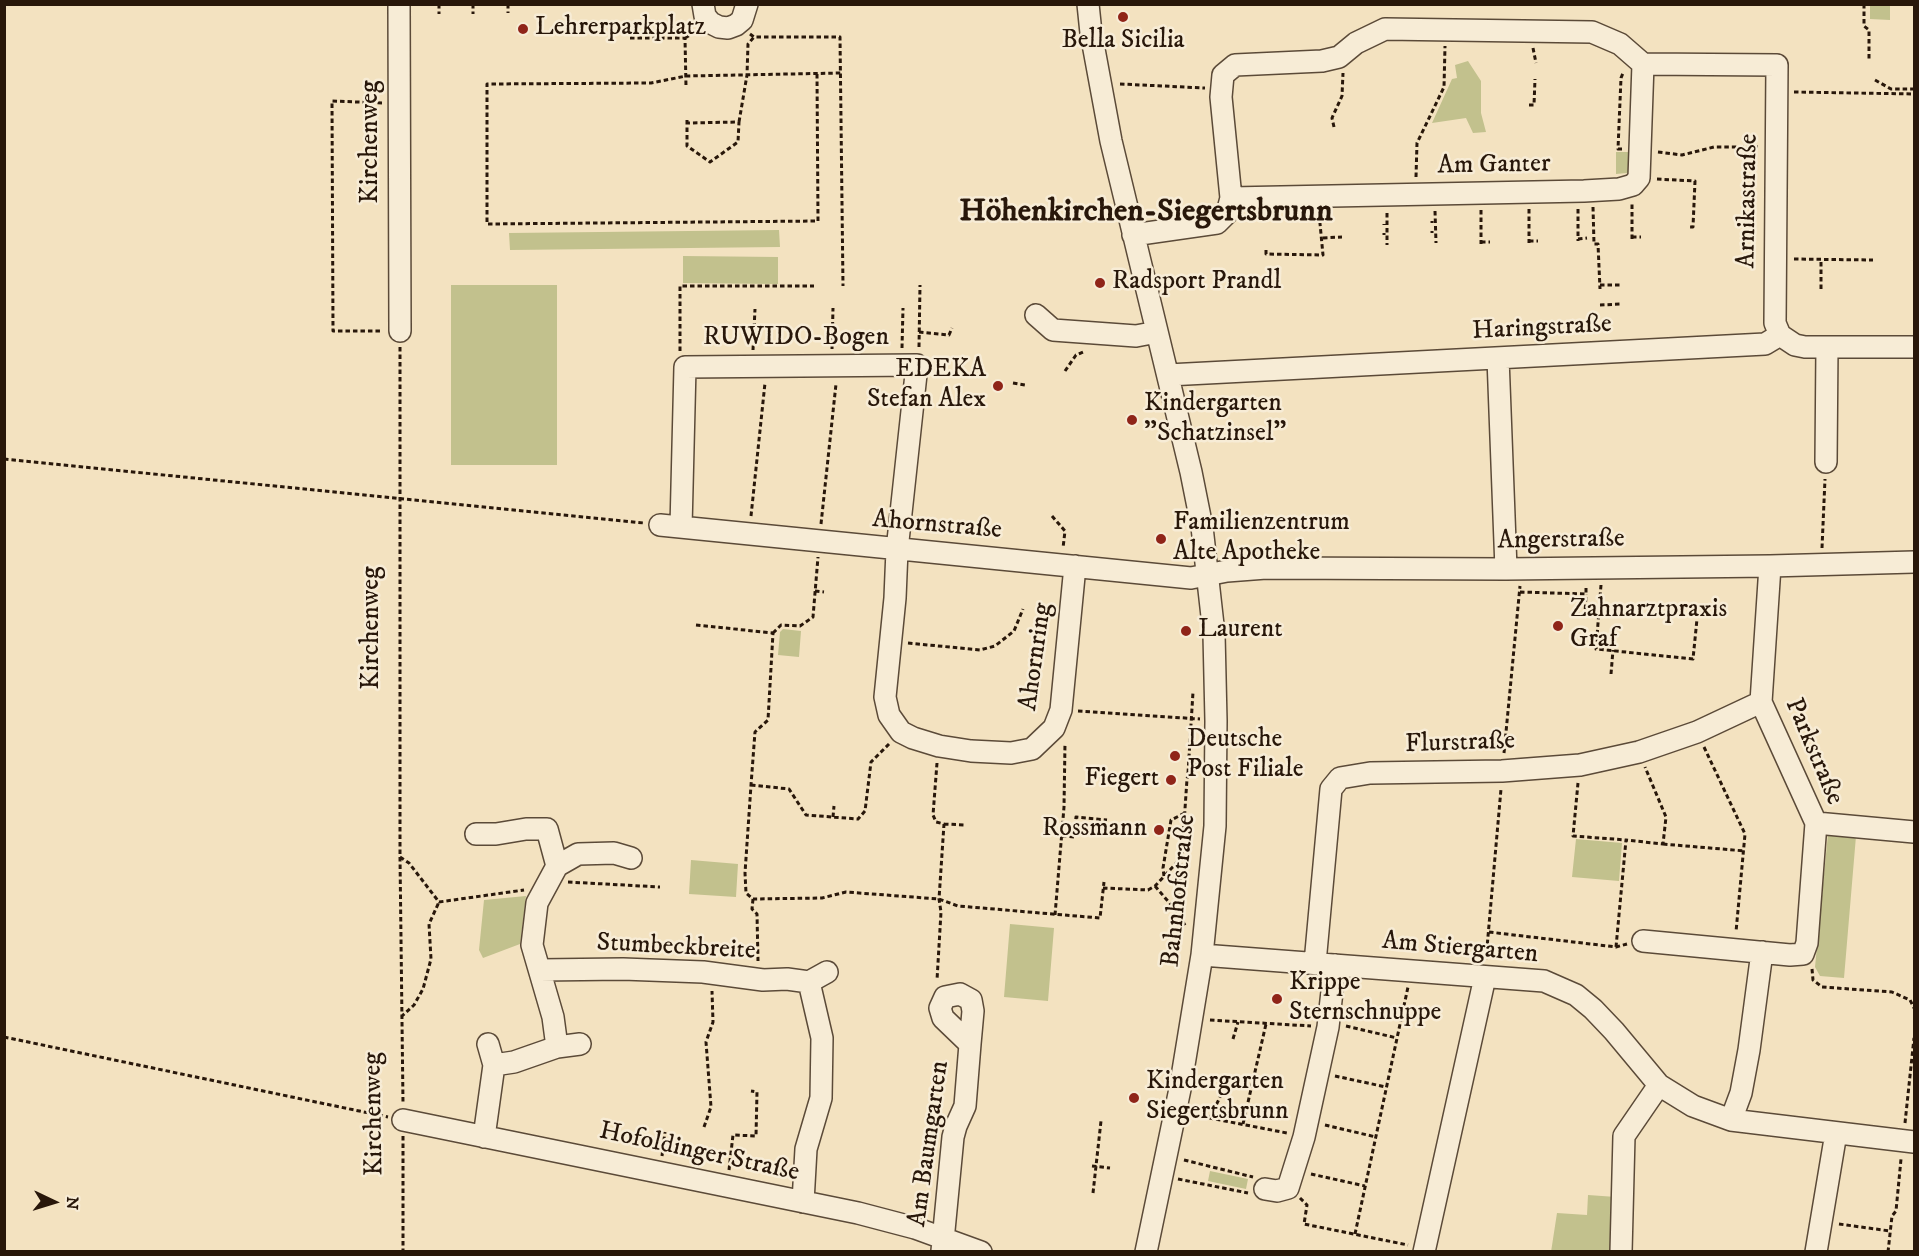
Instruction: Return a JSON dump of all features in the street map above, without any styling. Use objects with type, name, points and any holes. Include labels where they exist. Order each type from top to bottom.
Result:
[{"type":"street","name":"Kirchenweg","points":[[399,4],[400,331]]},
{"type":"street","points":[[703,4],[705,16],[711,23],[728,28],[742,20],[747,4]]},
{"type":"street","name":"Bahnhofstraße","points":[[1088,4],[1090,33],[1111,141],[1194,483],[1209,575],[1214,634],[1215,826],[1202,955],[1176,1111],[1146,1251]]},
{"type":"street","points":[[1133,235],[1216,223],[1227,213],[1231,198],[1222,89],[1223,75],[1235,65],[1322,62],[1339,57],[1356,43],[1385,29],[1592,32],[1620,44],[1643,64],[1636,182]]},
{"type":"street","name":"Arnikastraße","points":[[1643,64],[1777,65],[1775,323],[1780,335]]},
{"type":"street","name":"Am Ganter","points":[[1231,198],[1585,191],[1619,189],[1636,182]]},
{"type":"street","points":[[1036,315],[1053,330],[1137,336],[1157,332]]},
{"type":"street","points":[[1780,335],[1795,345],[1805,348],[1914,347]]},
{"type":"street","name":"Haringstraße","points":[[1168,375],[1765,344],[1780,335]]},
{"type":"street","points":[[1826,462],[1827,347]]},
{"type":"street","points":[[1498,358],[1506,569]]},
{"type":"street","name":"RUWIDO-Bogen","points":[[670,526],[685,367],[909,365],[897,550]]},
{"type":"street","name":"Ahornstraße","points":[[670,526],[1191,578],[1209,575]]},
{"type":"street","points":[[897,550],[885,697],[890,715],[901,732]]},
{"type":"street","name":"Angerstraße","points":[[1209,575],[1266,568],[1506,569],[1770,566],[1914,561]]},
{"type":"street","name":"Ahornring","points":[[901,732],[939,746],[971,751],[1011,753],[1032,749],[1054,728],[1061,710],[1068,565]]},
{"type":"street","name":"Parkstraße","points":[[1770,566],[1761,702],[1816,824],[1807,943],[1803,954]]},
{"type":"street","name":"Flurstraße","points":[[1291,1179],[1318,1072],[1325,964],[1331,789],[1340,778],[1370,773],[1502,771],[1580,765],[1638,752],[1697,732],[1761,702]]},
{"type":"street","points":[[1816,824],[1914,831]]},
{"type":"street","points":[[476,834],[547,829],[549,879],[534,917],[532,945],[553,1017],[557,1047]]},
{"type":"street","points":[[549,879],[579,854],[614,853],[631,858]]},
{"type":"street","points":[[1643,941],[1790,955],[1803,954]]},
{"type":"street","points":[[1731,1120],[1741,1093],[1749,1050],[1762,952]]},
{"type":"street","name":"Am Stiergarten","points":[[1202,955],[1544,981],[1576,996],[1593,1009],[1659,1085],[1693,1106],[1731,1120],[1836,1133],[1909,1134]]},
{"type":"street","name":"Stumbeckbreite","points":[[540,969],[623,969],[808,982]]},
{"type":"street","points":[[803,1202],[806,1149],[821,1098],[822,1038],[808,982],[827,972]]},
{"type":"street","points":[[1424,1250],[1485,977]]},
{"type":"street","name":"Am Baumgarten","points":[[943,1245],[953,1137],[965,1106],[973,1011],[971,1000],[960,994],[945,997]]},
{"type":"street","points":[[484,1137],[491,1054],[514,1062],[557,1047],[580,1044]]},
{"type":"street","points":[[1621,1251],[1624,1136],[1659,1085]]},
{"type":"street","name":"Hofoldinger Straße","points":[[395,1118],[803,1202],[915,1228],[943,1245],[981,1251]]},
{"type":"street","points":[[1816,1251],[1836,1133]]},
{"type":"street","points":[[1261,1183],[1277,1191],[1291,1179]]},
{"type":"path","points":[[439,4],[439,14]]},
{"type":"path","points":[[473,4],[473,14]]},
{"type":"path","points":[[508,4],[508,13]]},
{"type":"path","points":[[1864,4],[1864,26],[1869,30],[1869,60]]},
{"type":"path","points":[[1436,243],[1417,143],[1444,87],[1445,30]]},
{"type":"path","points":[[630,38],[685,38],[698,31]]},
{"type":"path","points":[[749,34],[754,37],[840,36],[843,286]]},
{"type":"path","points":[[738,142],[747,75],[748,44],[754,37]]},
{"type":"path","points":[[685,38],[686,87]]},
{"type":"path","points":[[1533,51],[1536,63]]},
{"type":"path","points":[[1334,127],[1332,118],[1342,96],[1343,70],[1339,57]]},
{"type":"path","points":[[817,74],[818,221],[487,224],[487,84],[651,83],[686,76],[841,73]]},
{"type":"path","points":[[1530,105],[1534,105],[1535,79]]},
{"type":"path","points":[[1875,80],[1892,89],[1914,89]]},
{"type":"path","points":[[1120,84],[1222,89]]},
{"type":"path","points":[[1777,92],[1914,94]]},
{"type":"path","points":[[399,103],[332,101],[333,331],[400,331]]},
{"type":"path","points":[[739,122],[687,121],[687,146],[710,162],[738,142],[744,142]]},
{"type":"path","points":[[1648,150],[1682,155],[1714,147],[1760,147]]},
{"type":"path","points":[[1641,237],[1632,238],[1631,231],[1636,182],[1695,181],[1691,215],[1693,227],[1689,227]]},
{"type":"path","points":[[1585,191],[1577,217],[1577,233],[1578,240],[1587,238]]},
{"type":"path","points":[[1585,191],[1594,244],[1598,244],[1600,287],[1622,285]]},
{"type":"path","points":[[1528,192],[1529,242],[1538,241]]},
{"type":"path","points":[[1480,193],[1481,243],[1490,242]]},
{"type":"path","points":[[1386,195],[1384,224],[1388,245]]},
{"type":"path","points":[[1266,250],[1266,254],[1278,252],[1289,255],[1323,255],[1323,238],[1320,238],[1319,196]]},
{"type":"path","points":[[1323,238],[1342,237]]},
{"type":"path","points":[[1289,249],[1289,255]]},
{"type":"path","points":[[1300,249],[1301,255]]},
{"type":"path","points":[[1312,249],[1312,255]]},
{"type":"path","points":[[1775,259],[1873,260]]},
{"type":"path","points":[[1821,260],[1821,289]]},
{"type":"path","points":[[909,365],[919,332],[920,285]]},
{"type":"path","points":[[685,367],[680,354],[680,286],[814,286]]},
{"type":"path","points":[[1600,305],[1623,304]]},
{"type":"path","points":[[833,308],[835,365],[813,616],[800,626],[781,625],[773,633],[768,720],[755,732],[745,873],[746,893],[753,899],[822,898],[846,892],[939,899],[958,906],[1100,918],[1104,882]]},
{"type":"path","points":[[903,308],[909,365]]},
{"type":"path","points":[[750,534],[760,366],[754,309]]},
{"type":"path","points":[[919,332],[949,335],[952,328]]},
{"type":"path","name":"Kirchenweg","points":[[400,331],[401,1017],[395,1118],[403,1251]]},
{"type":"path","points":[[1065,370],[1076,355],[1085,351]]},
{"type":"path","points":[[1013,383],[1025,385]]},
{"type":"path","points":[[4,459],[670,526]]},
{"type":"path","points":[[1821,564],[1826,462]]},
{"type":"path","points":[[1052,516],[1065,531],[1068,565]]},
{"type":"path","points":[[1576,614],[1585,615],[1586,594],[1594,568]]},
{"type":"path","points":[[1594,568],[1596,648],[1693,659],[1697,619]]},
{"type":"path","points":[[815,591],[824,592]]},
{"type":"path","points":[[1520,592],[1586,594]]},
{"type":"path","points":[[891,642],[980,650],[995,646],[1014,631],[1023,609]]},
{"type":"path","points":[[696,625],[773,633]]},
{"type":"path","points":[[1611,674],[1613,650]]},
{"type":"path","points":[[1178,913],[1193,692]]},
{"type":"path","points":[[1061,710],[1216,721]]},
{"type":"path","points":[[751,785],[789,789],[806,815],[858,819],[865,811],[871,762],[901,732]]},
{"type":"path","points":[[1697,732],[1745,834],[1734,950]]},
{"type":"path","points":[[1055,915],[1065,738]]},
{"type":"path","points":[[939,746],[933,815],[936,822],[965,825]]},
{"type":"path","points":[[1638,752],[1666,817],[1663,844]]},
{"type":"path","points":[[1580,765],[1573,836],[1745,852]]},
{"type":"path","points":[[833,817],[834,806]]},
{"type":"path","points":[[1164,876],[1168,822],[1185,813]]},
{"type":"path","points":[[1061,836],[1074,837],[1076,818],[1107,820]]},
{"type":"path","points":[[944,824],[937,982],[945,997]]},
{"type":"path","points":[[1616,947],[1626,840]]},
{"type":"path","points":[[1103,888],[1148,890],[1155,886],[1183,855]]},
{"type":"path","points":[[400,857],[410,863],[439,902]]},
{"type":"path","points":[[439,902],[534,889],[549,879],[660,887]]},
{"type":"path","points":[[1155,886],[1178,913],[1188,930]]},
{"type":"path","points":[[742,978],[744,969],[758,968],[757,914],[752,909],[753,899]]},
{"type":"path","points":[[401,1017],[414,1005],[423,989],[431,959],[429,924],[439,902]]},
{"type":"path","points":[[1488,932],[1616,947],[1643,941]]},
{"type":"path","points":[[1803,954],[1812,969],[1813,980],[1822,987],[1892,992],[1910,1000],[1914,1008]]},
{"type":"path","points":[[1354,1234],[1411,971]]},
{"type":"path","points":[[704,1127],[711,1107],[706,1042],[713,1022],[710,974]]},
{"type":"path","points":[[1205,1020],[1266,1024],[1321,1024],[1397,1038]]},
{"type":"path","points":[[1233,1040],[1238,1022]]},
{"type":"path","points":[[1242,1124],[1266,1024]]},
{"type":"path","points":[[4,1038],[395,1118]]},
{"type":"path","points":[[1909,1134],[1914,1038]]},
{"type":"path","points":[[1318,1072],[1386,1087]]},
{"type":"path","points":[[727,1186],[733,1134],[756,1136],[757,1092],[751,1091]]},
{"type":"path","points":[[1210,1118],[1221,1095]]},
{"type":"path","points":[[1176,1111],[1242,1124],[1376,1137]]},
{"type":"path","points":[[1093,1193],[1094,1166],[1101,1121]]},
{"type":"path","points":[[659,1173],[665,1132]]},
{"type":"path","points":[[1888,1251],[1892,1216],[1896,1211],[1900,1161]]},
{"type":"path","points":[[1094,1166],[1110,1168]]},
{"type":"path","points":[[1163,1166],[1261,1183],[1261,1196],[1163,1166]]},
{"type":"path","points":[[1291,1179],[1307,1205],[1304,1224],[1424,1250]]},
{"type":"path","points":[[1291,1179],[1365,1186]]},
{"type":"path","points":[[1821,1222],[1890,1231]]},
{"type":"shaded area","points":[[1870,5],[1890,5],[1890,20],[1870,19]]},
{"type":"shaded area","points":[[1468,61],[1481,81],[1481,113],[1486,132],[1473,133],[1466,118],[1432,123],[1452,79],[1457,78],[1455,65]]},
{"type":"shaded area","points":[[1616,152],[1631,152],[1630,169],[1627,173],[1616,174]]},
{"type":"shaded area","points":[[779,230],[780,247],[510,250],[509,233]]},
{"type":"shaded area","points":[[683,256],[778,257],[778,284],[683,283]]},
{"type":"shaded area","points":[[451,285],[557,285],[557,465],[451,465]]},
{"type":"shaded area","points":[[783,629],[801,631],[799,657],[778,655],[780,632]]},
{"type":"shaded area","points":[[1828,834],[1856,836],[1844,978],[1820,976],[1815,967]]},
{"type":"shaded area","points":[[1576,839],[1622,843],[1619,881],[1572,877]]},
{"type":"shaded area","points":[[691,860],[738,864],[736,897],[689,894]]},
{"type":"shaded area","points":[[526,896],[520,944],[483,958],[479,950],[484,900]]},
{"type":"shaded area","points":[[1010,924],[1054,928],[1048,1001],[1004,997]]},
{"type":"shaded area","points":[[1210,1171],[1248,1179],[1246,1189],[1208,1181]]},
{"type":"shaded area","points":[[1588,1195],[1616,1197],[1613,1251],[1551,1252],[1557,1213],[1587,1215]]},
{"type":"place","name":"Bella Sicilia","points":[[1123,17]]},
{"type":"place","name":"Lehrerparkplatz","points":[[523,29]]},
{"type":"place","name":"Radsport Prandl","points":[[1100,283]]},
{"type":"place","name":"EDEKA Stefan Alex","points":[[998,386]]},
{"type":"place","name":"Kindergarten \"Schatzinsel\"","points":[[1132,420]]},
{"type":"place","name":"Familienzentrum Alte Apotheke","points":[[1161,539]]},
{"type":"place","name":"Zahnarztpraxis Graf","points":[[1558,626]]},
{"type":"place","name":"Laurent","points":[[1186,631]]},
{"type":"place","name":"Deutsche Post Filiale","points":[[1175,756]]},
{"type":"place","name":"Fiegert","points":[[1171,780]]},
{"type":"place","name":"Rossmann","points":[[1159,830]]},
{"type":"place","name":"Krippe Sternschnuppe","points":[[1277,999]]},
{"type":"place","name":"Kindergarten Siegertsbrunn","points":[[1134,1098]]},
{"type":"district","name":"Höhenkirchen-Siegertsbrunn","points":[[1146,213]]}]
